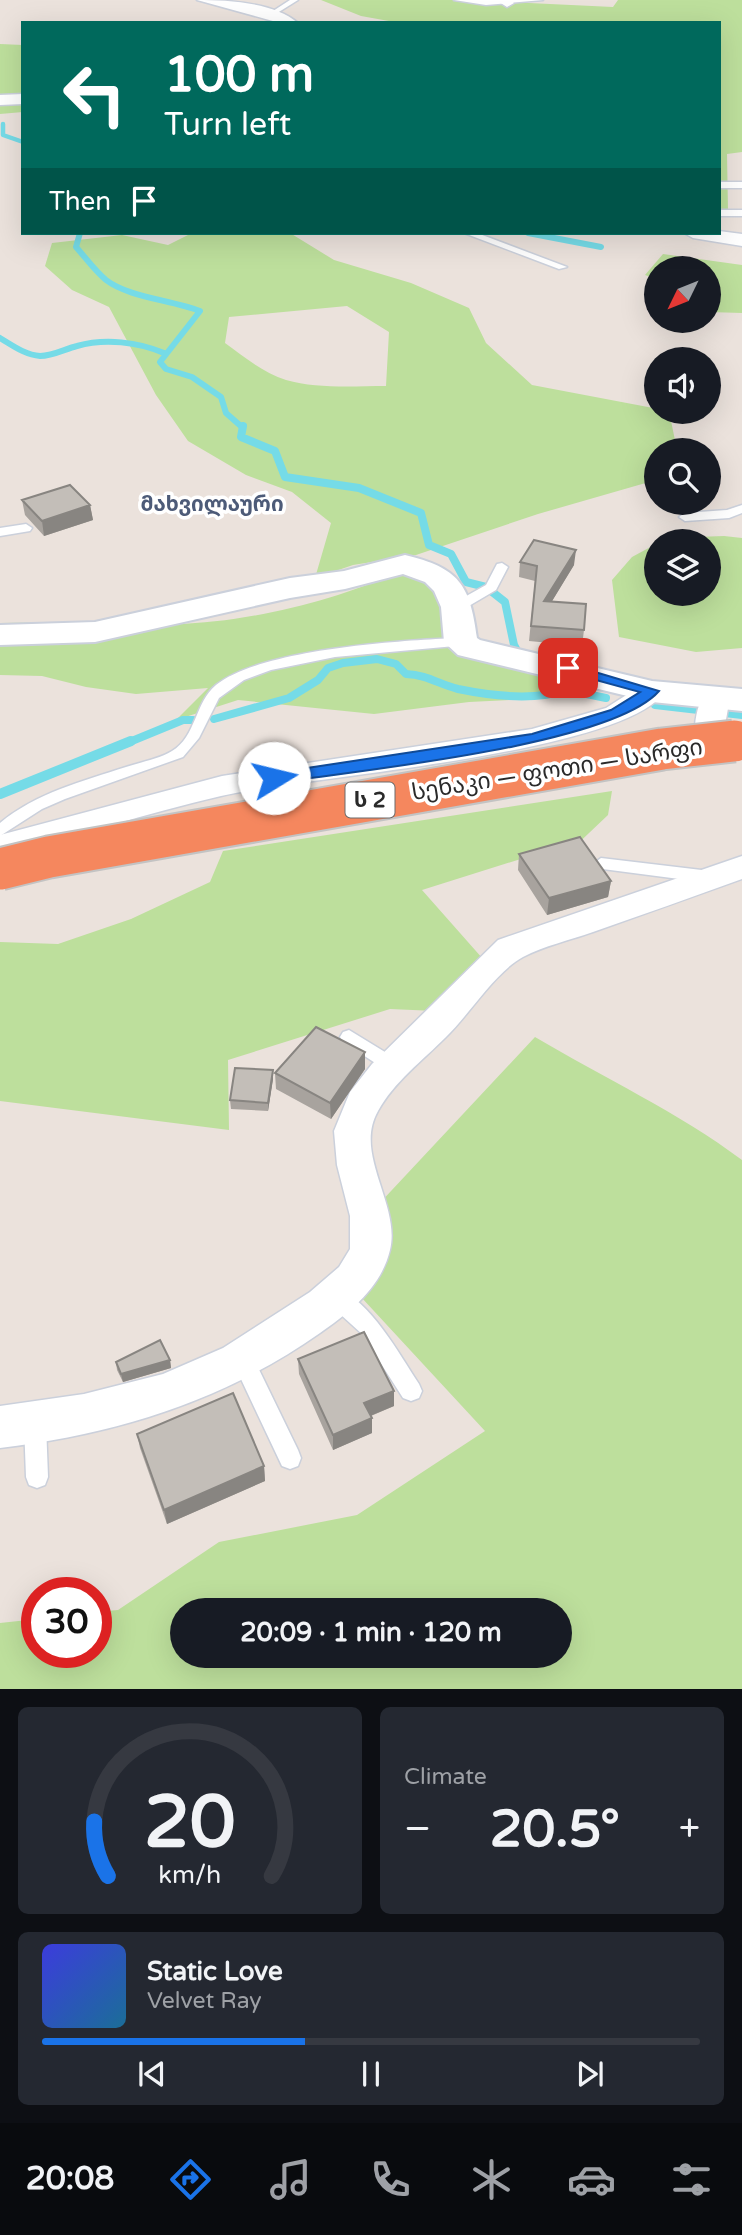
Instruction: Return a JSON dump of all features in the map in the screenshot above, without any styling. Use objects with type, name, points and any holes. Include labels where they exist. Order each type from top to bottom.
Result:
[{"type":"highway","name":"სენაკი — ფოთი — სარფი","points":[[0,869],[63,854],[648,751],[742,740]]},
{"type":"street","points":[[204,0],[272,14],[287,21]]},
{"type":"street","points":[[0,100],[21,99]]},
{"type":"street","points":[[708,235],[742,240]]},
{"type":"street","points":[[0,635],[94,632],[290,588],[345,580],[405,564],[436,575],[448,588],[457,607],[461,642],[470,648],[519,656],[720,707],[710,735],[716,740],[742,748]]},
{"type":"street","points":[[0,846],[222,786],[534,738],[616,714],[652,691]]},
{"type":"street","points":[[17,1425],[114,1410],[175,1392],[272,1344],[336,1297],[364,1266],[372,1236],[369,1206],[355,1161],[353,1129],[370,1093],[392,1065],[433,1029],[493,962],[510,949],[727,872]]},
{"type":"lane","points":[[272,14],[295,0]]},
{"type":"lane","points":[[457,0],[540,0]]},
{"type":"lane","points":[[721,185],[742,185]]},
{"type":"lane","points":[[721,213],[742,213]]},
{"type":"lane","points":[[474,235],[562,267]]},
{"type":"lane","points":[[685,517],[729,514],[742,509]]},
{"type":"lane","points":[[0,532],[26,528]]},
{"type":"lane","points":[[457,607],[491,587],[502,567]]},
{"type":"lane","points":[[0,831],[9,821],[38,804],[178,754],[192,743],[208,706],[219,689],[247,672],[373,647],[417,642],[461,642]]},
{"type":"lane","points":[[601,864],[727,872]]},
{"type":"lane","points":[[349,1037],[392,1065]]},
{"type":"lane","points":[[336,1297],[369,1327],[411,1391]]},
{"type":"lane","points":[[243,1360],[290,1458]]},
{"type":"lane","points":[[17,1425],[37,1477]]},
{"type":"green space","points":[[321,0],[467,0],[613,7],[618,0],[742,0],[742,152],[727,154],[728,210],[721,212],[721,21],[389,21],[361,16]]},
{"type":"green space","points":[[0,44],[21,45],[21,112],[0,114]]},
{"type":"green space","points":[[122,235],[168,245],[188,235],[293,235],[334,260],[411,283],[469,308],[486,343],[532,385],[644,406],[644,424],[672,424],[675,438],[644,438],[644,483],[538,514],[416,555],[353,565],[315,578],[331,523],[292,492],[246,475],[188,441],[156,395],[109,307],[72,290],[45,266],[52,243]],"holes":[[[347,306],[389,332],[386,386],[298,383],[262,369],[225,343],[229,317]]]},
{"type":"green space","points":[[721,262],[742,265],[742,313],[721,312]]},
{"type":"green space","points":[[721,536],[742,538],[742,648],[696,652],[619,637],[612,580],[632,557],[644,550],[644,606],[721,606]]},
{"type":"green space","points":[[395,573],[420,575],[438,583],[461,642],[554,667],[549,698],[469,702],[374,714],[238,700],[176,720],[208,688],[136,694],[86,687],[42,676],[0,675],[0,623],[177,624],[230,620],[317,601]]},
{"type":"green space","points":[[612,791],[608,815],[569,852],[543,852],[422,890],[498,976],[458,1012],[390,1009],[228,1060],[229,1130],[0,1101],[0,942],[58,944],[131,919],[210,882],[223,851]]},
{"type":"green space","points":[[535,1037],[667,1111],[742,1160],[742,1689],[0,1689],[0,1623],[21,1621],[21,1668],[112,1668],[112,1611],[118,1610],[219,1542],[357,1515],[485,1431],[361,1297],[377,1206]]},
{"type":"building","points":[[70,485],[90,505],[42,521],[22,500]]},
{"type":"building","points":[[534,540],[576,550],[544,601],[586,604],[584,630],[531,626],[537,566],[520,562]]},
{"type":"building","points":[[580,837],[611,881],[549,898],[519,854]]},
{"type":"building","points":[[316,1027],[365,1052],[330,1103],[275,1073]]},
{"type":"building","points":[[235,1068],[273,1070],[268,1103],[230,1100]]},
{"type":"building","points":[[364,1332],[394,1391],[364,1403],[372,1418],[333,1435],[298,1359]]},
{"type":"building","points":[[160,1340],[170,1360],[121,1374],[116,1362]]},
{"type":"building","points":[[233,1393],[264,1466],[164,1510],[137,1434]]},
{"type":"waterway","points":[[3,124],[3,135],[21,141]]},
{"type":"waterway","points":[[79,235],[76,247],[94,268],[115,286],[200,311],[160,362],[166,369],[192,377],[221,397],[226,413],[243,428]]},
{"type":"waterway","points":[[538,235],[601,247]]},
{"type":"waterway","points":[[0,338],[24,352],[40,356],[72,347],[110,342],[143,346],[164,353]]},
{"type":"waterway","points":[[243,428],[241,437],[275,451],[285,477],[359,488],[421,513],[429,545],[451,554],[466,582],[486,587],[505,602],[514,645],[521,658]]},
{"type":"waterway","points":[[214,719],[289,698],[318,680],[328,668],[343,663],[377,659],[396,664],[406,674],[471,692],[527,696],[567,690]]},
{"type":"waterway","points":[[539,670],[567,690]]},
{"type":"waterway","points":[[567,690],[606,698]]},
{"type":"waterway","points":[[655,705],[742,715]]},
{"type":"waterway","points":[[127,743],[183,720],[193,720]]},
{"type":"waterway","points":[[0,794],[131,741]]},
{"type":"district","name":"მახვილაური","points":[[212,504]]},
{"type":"route","points":[[274,778],[534,738],[616,714],[652,691],[568,668]]}]
